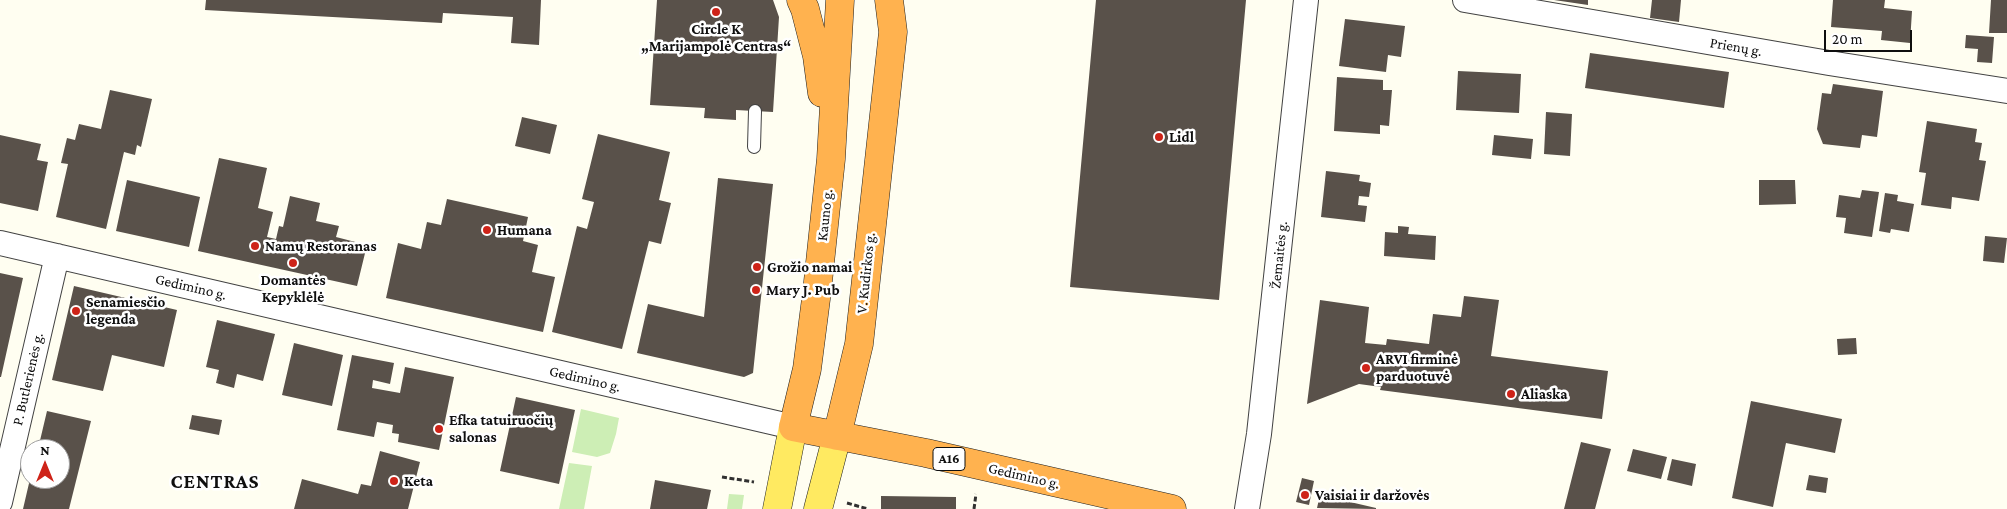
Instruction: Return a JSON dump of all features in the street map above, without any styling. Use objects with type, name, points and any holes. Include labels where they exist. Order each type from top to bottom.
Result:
[{"type":"highway","points":[[801,0],[818,56],[831,158]]},
{"type":"highway","name":"Kauno g.","points":[[793,427],[807,369],[818,291],[831,158],[840,0]]},
{"type":"highway","name":"V. Kudirkos g.","points":[[837,436],[859,344],[893,32],[889,0]]},
{"type":"highway","name":"Gedimino g.","points":[[793,427],[926,453],[1172,509]]},
{"type":"main road","points":[[777,509],[793,427]]},
{"type":"main road","name":"V. Kudirkos g.","points":[[818,509],[837,436]]},
{"type":"street","name":"Žemaitės g.","points":[[1247,509],[1261,416],[1306,0]]},
{"type":"street","name":"Prienų g.","points":[[1465,0],[1829,63],[2007,91]]},
{"type":"street","name":"Gedimino g.","points":[[0,243],[793,427]]},
{"type":"street","name":"P. Butlerienės g.","points":[[0,502],[57,256]]},
{"type":"lane","points":[[754,147],[755,111]]},
{"type":"green space","points":[[581,409],[619,418],[610,453],[597,457],[572,452]]},
{"type":"green space","points":[[569,463],[592,466],[584,509],[559,509]]},
{"type":"green space","points":[[729,494],[744,495],[742,509],[727,509]]},
{"type":"building","points":[[206,0],[541,0],[539,45],[511,43],[513,17],[443,13],[442,23],[205,10]]},
{"type":"building","points":[[657,0],[773,0],[779,17],[773,112],[736,110],[736,120],[704,118],[705,108],[650,105]]},
{"type":"building","name":"Lidl","points":[[1096,0],[1246,0],[1219,300],[1070,287]]},
{"type":"building","points":[[1554,0],[1588,0],[1588,5]]},
{"type":"building","points":[[1652,0],[1681,0],[1679,22],[1650,18]]},
{"type":"building","points":[[1833,0],[1885,0],[1884,8],[1912,11],[1910,43],[1881,40],[1882,31],[1831,27]]},
{"type":"building","points":[[1991,0],[2007,0],[2007,33],[1989,33]]},
{"type":"building","points":[[1345,19],[1405,26],[1401,57],[1388,55],[1386,72],[1339,66]]},
{"type":"building","points":[[1966,35],[1994,37],[1992,63],[1977,62],[1978,49],[1965,48]]},
{"type":"building","points":[[1590,53],[1729,72],[1724,108],[1585,88]]},
{"type":"building","points":[[1458,71],[1521,74],[1519,113],[1456,110]]},
{"type":"building","points":[[1337,77],[1383,80],[1383,90],[1392,90],[1389,126],[1380,125],[1380,134],[1334,131]]},
{"type":"building","points":[[1833,84],[1883,91],[1877,137],[1862,135],[1860,148],[1823,144],[1817,129],[1822,93],[1831,94]]},
{"type":"building","points":[[110,90],[152,99],[141,147],[137,145],[135,155],[124,152],[106,229],[56,217],[68,164],[61,163],[67,138],[75,140],[79,124],[101,129]]},
{"type":"building","points":[[1546,112],[1572,114],[1570,156],[1544,154]]},
{"type":"building","points":[[522,117],[557,125],[550,154],[515,146]]},
{"type":"building","points":[[1927,121],[1977,129],[1975,142],[1982,143],[1979,160],[1986,161],[1979,201],[1952,197],[1951,209],[1921,205],[1926,173],[1919,172]]},
{"type":"building","points":[[598,134],[670,152],[659,200],[671,203],[661,244],[649,241],[622,349],[552,332],[577,226],[587,229],[594,202],[582,199]]},
{"type":"building","points":[[0,135],[41,144],[37,160],[48,162],[38,211],[0,203]]},
{"type":"building","points":[[1494,135],[1533,139],[1531,159],[1492,155]]},
{"type":"building","points":[[219,158],[267,168],[258,208],[273,212],[267,237],[276,239],[279,226],[283,227],[290,196],[320,203],[316,221],[339,226],[336,237],[367,245],[357,286],[198,251]]},
{"type":"building","points":[[1326,171],[1360,175],[1359,181],[1371,183],[1369,197],[1359,196],[1358,205],[1367,206],[1365,222],[1321,217]]},
{"type":"building","points":[[718,178],[773,184],[753,373],[744,377],[637,353],[648,304],[704,317]]},
{"type":"building","points":[[127,180],[200,197],[189,247],[116,231]]},
{"type":"building","points":[[1759,180],[1795,180],[1796,204],[1759,205]]},
{"type":"building","points":[[1862,190],[1879,192],[1872,237],[1844,233],[1846,218],[1836,217],[1839,195],[1860,198]]},
{"type":"building","points":[[1885,193],[1898,195],[1897,201],[1914,204],[1909,232],[1891,229],[1890,233],[1879,231]]},
{"type":"building","points":[[447,199],[528,217],[523,241],[538,245],[532,272],[555,277],[543,332],[386,298],[398,243],[421,249],[427,222],[441,225]]},
{"type":"building","points":[[1398,226],[1409,227],[1408,234],[1436,236],[1435,260],[1384,256],[1385,232],[1398,233]]},
{"type":"building","points":[[1985,236],[2007,238],[2004,263],[1983,261]]},
{"type":"building","points":[[0,273],[23,278],[1,377],[0,377]]},
{"type":"building","points":[[74,286],[177,310],[164,367],[112,355],[103,391],[52,380]]},
{"type":"building","points":[[1464,296],[1499,300],[1491,356],[1608,371],[1602,419],[1380,390],[1381,387],[1359,384],[1307,404],[1320,300],[1369,307],[1365,343],[1386,345],[1387,339],[1429,344],[1433,314],[1461,317]]},
{"type":"building","points":[[217,320],[275,334],[263,381],[237,374],[234,388],[216,383],[219,370],[206,367]]},
{"type":"building","points":[[1856,338],[1857,354],[1838,355],[1837,339]]},
{"type":"building","points":[[294,343],[343,355],[332,406],[282,395]]},
{"type":"building","points":[[352,355],[394,363],[390,384],[373,380],[372,388],[400,393],[405,367],[454,377],[439,450],[398,442],[399,434],[392,433],[393,425],[377,422],[374,437],[337,430]]},
{"type":"building","points":[[516,397],[575,410],[559,484],[500,471]]},
{"type":"building","points":[[1751,401],[1842,419],[1835,453],[1786,443],[1773,507],[1732,498]]},
{"type":"building","points":[[47,411],[91,421],[69,509],[23,509],[28,489],[70,489],[70,439],[40,439]]},
{"type":"building","points":[[192,415],[222,420],[219,435],[189,429]]},
{"type":"building","points":[[1581,442],[1611,449],[1595,509],[1564,509]]},
{"type":"building","points":[[1633,449],[1667,457],[1661,479],[1627,471]]},
{"type":"building","name":"Keta","points":[[380,451],[420,462],[408,509],[294,509],[302,479],[358,494],[361,484],[371,486]]},
{"type":"building","points":[[1672,459],[1696,464],[1692,486],[1667,480]]},
{"type":"building","points":[[1809,475],[1828,478],[1826,493],[1806,490]]},
{"type":"building","points":[[1302,478],[1314,481],[1309,505],[1296,502]]},
{"type":"building","points":[[655,480],[711,490],[707,509],[650,509]]},
{"type":"building","points":[[1320,495],[1376,508],[1376,509],[1317,508]]},
{"type":"building","points":[[881,496],[956,497],[956,509],[881,509]]},
{"type":"place","name":"Circle K „Marijampolė Centras“","points":[[716,12]]},
{"type":"place","name":"Lidl","points":[[1159,137]]},
{"type":"place","name":"Humana","points":[[487,230]]},
{"type":"place","name":"Namų Restoranas","points":[[255,246]]},
{"type":"place","name":"Domantės Kepyklėlė","points":[[293,263]]},
{"type":"place","name":"Grožio namai","points":[[757,267]]},
{"type":"place","name":"Mary J. Pub","points":[[756,290]]},
{"type":"place","name":"Senamiesčio legenda","points":[[76,311]]},
{"type":"place","name":"ARVI firminė parduotuvė","points":[[1366,368]]},
{"type":"place","name":"Aliaska","points":[[1511,394]]},
{"type":"place","name":"Efka tatuiruočių salonas","points":[[439,429]]},
{"type":"place","name":"Keta","points":[[394,481]]},
{"type":"place","name":"Vaisiai ir daržovės","points":[[1305,495]]},
{"type":"district","name":"CENTRAS","points":[[215,482]]}]
